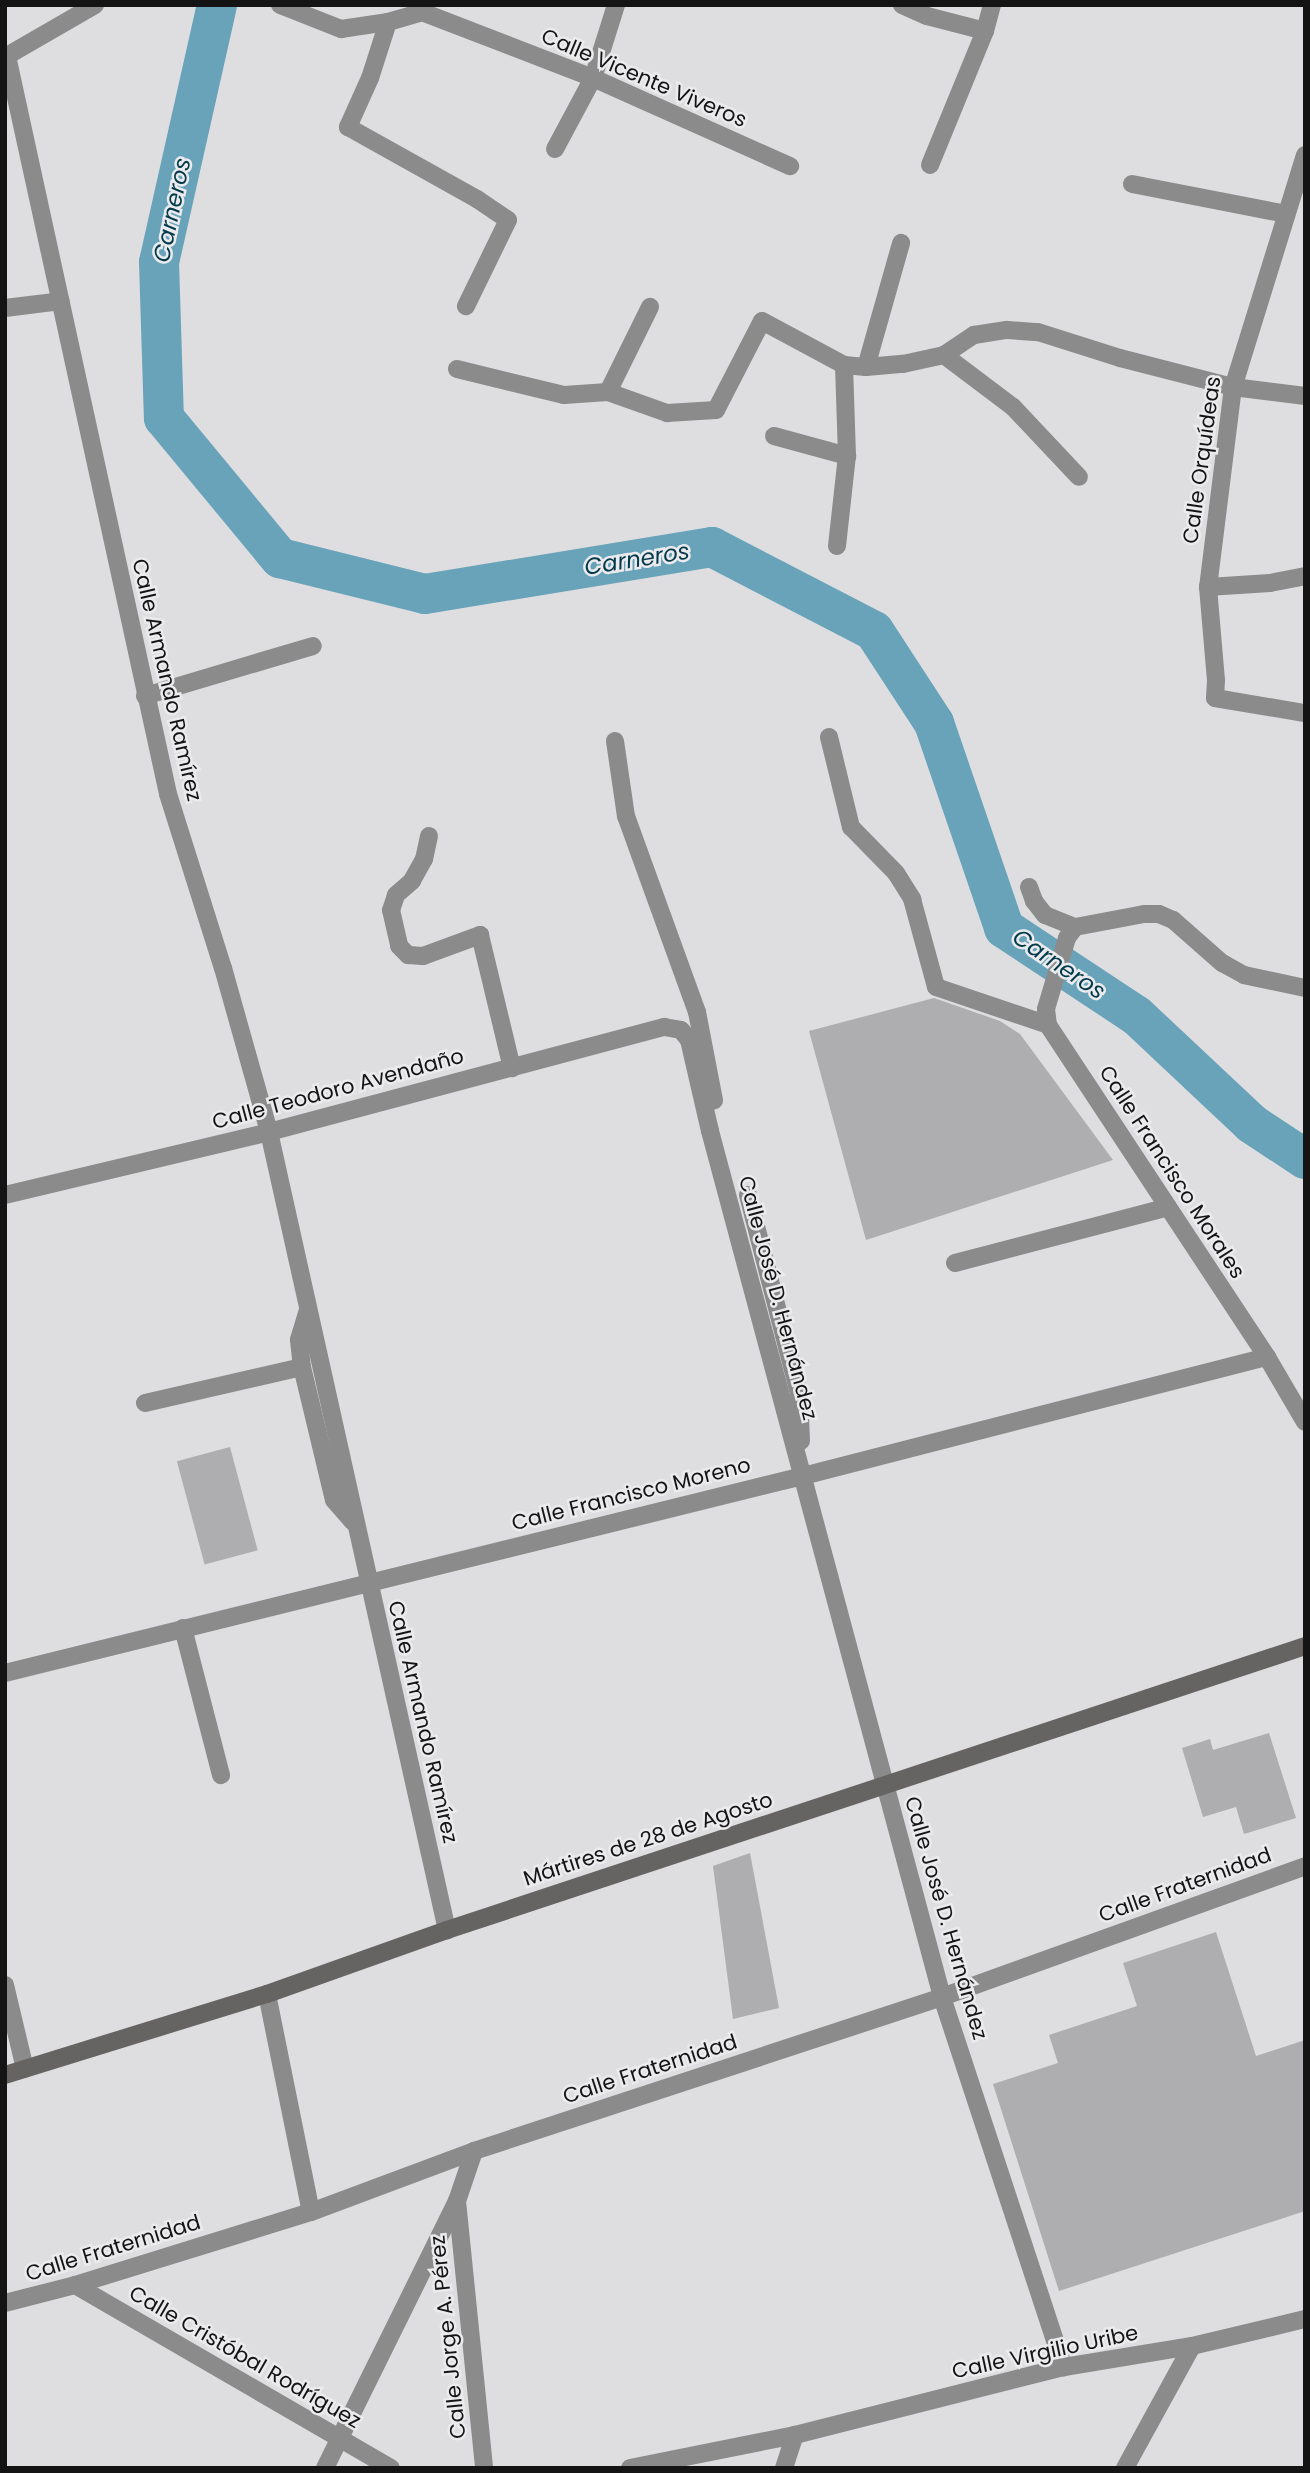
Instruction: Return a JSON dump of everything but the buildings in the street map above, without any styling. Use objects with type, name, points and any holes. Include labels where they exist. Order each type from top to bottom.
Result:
[{"type":"main road","name":"Mártires de 28 de Agosto","points":[[5,2075],[267,1994],[447,1930],[1305,1646]]},
{"type":"street","points":[[6,57],[95,5]]},
{"type":"street","name":"Calle Vicente Viveros","points":[[280,5],[341,29],[388,22],[422,12],[593,78],[790,166]]},
{"type":"street","points":[[555,149],[593,78],[616,5]]},
{"type":"street","points":[[902,5],[927,16],[985,31]]},
{"type":"street","points":[[930,165],[985,31],[992,5]]},
{"type":"street","points":[[388,22],[370,78],[348,127],[477,199],[508,220],[466,306]]},
{"type":"street","name":"Calle Armando Ramírez","points":[[6,57],[168,794],[223,968],[269,1132],[354,1523],[447,1930]]},
{"type":"street","name":"Calle Orquídeas","points":[[1305,155],[1233,387],[1208,587],[1215,698],[1305,713]]},
{"type":"street","points":[[1132,184],[1286,214]]},
{"type":"street","points":[[866,367],[901,243]]},
{"type":"street","points":[[5,308],[61,301]]},
{"type":"street","points":[[608,392],[650,307]]},
{"type":"street","points":[[457,369],[564,395],[608,392],[667,413],[716,410],[762,321],[844,365],[866,367],[903,364],[944,355],[974,335],[1007,330],[1038,332],[1120,358],[1233,387],[1305,396]]},
{"type":"street","points":[[944,355],[1013,407],[1079,477]]},
{"type":"street","points":[[837,546],[847,456],[844,365]]},
{"type":"street","points":[[774,436],[847,456]]},
{"type":"street","points":[[1208,587],[1270,583],[1305,576]]},
{"type":"street","points":[[145,696],[313,646]]},
{"type":"street","points":[[830,737],[851,827],[895,873],[912,900],[936,987],[1048,1025],[1047,998],[1071,932]]},
{"type":"street","name":"Calle José D. Hernández","points":[[615,741],[626,816],[697,1012],[715,1104],[710,1130]]},
{"type":"street","points":[[429,836],[424,859],[412,881],[396,895],[391,910],[399,946],[408,955],[423,956],[480,935],[512,1068]]},
{"type":"street","points":[[1029,887],[1034,901],[1045,915],[1071,932],[1159,914],[1172,920],[1222,963],[1244,975],[1305,988]]},
{"type":"street","name":"Calle Francisco Morales","points":[[1048,1025],[1267,1357],[1305,1422]]},
{"type":"street","name":"Calle Teodoro Avendaño","points":[[5,1195],[269,1132],[664,1027],[681,1030]]},
{"type":"street","name":"Calle José D. Hernández","points":[[681,1030],[689,1040],[710,1130],[942,1997],[1064,2367]]},
{"type":"street","name":"Calle José D. Hernández","points":[[748,1195],[799,1393],[803,1476]]},
{"type":"street","points":[[955,1263],[1168,1207]]},
{"type":"street","name":"Calle Armando Ramírez","points":[[309,1307],[299,1340],[302,1367],[334,1500],[354,1523]]},
{"type":"street","name":"Calle Francisco Moreno","points":[[5,1673],[368,1581],[803,1476],[1267,1357]]},
{"type":"street","points":[[145,1403],[302,1367]]},
{"type":"street","points":[[183,1628],[221,1775]]},
{"type":"street","name":"Calle Fraternidad","points":[[5,2304],[311,2212],[474,2151],[942,1997],[1305,1866]]},
{"type":"street","points":[[5,1985],[25,2070]]},
{"type":"street","points":[[267,1994],[311,2212]]},
{"type":"street","points":[[325,2468],[457,2201],[474,2151]]},
{"type":"street","name":"Calle Jorge A. Pérez","points":[[457,2201],[484,2468]]},
{"type":"street","name":"Calle Cristóbal Rodríguez","points":[[75,2285],[391,2468]]},
{"type":"street","name":"Calle Virgilio Uribe","points":[[630,2468],[795,2435],[1064,2367],[1192,2346],[1305,2319]]},
{"type":"street","points":[[1125,2468],[1192,2346]]},
{"type":"street","points":[[784,2468],[795,2435]]},
{"type":"waterway","name":"Carneros","points":[[217,5],[159,262],[164,418],[280,558],[425,594],[712,547],[874,631],[934,723],[1004,928],[1137,1016],[1252,1124],[1305,1159]]}]
